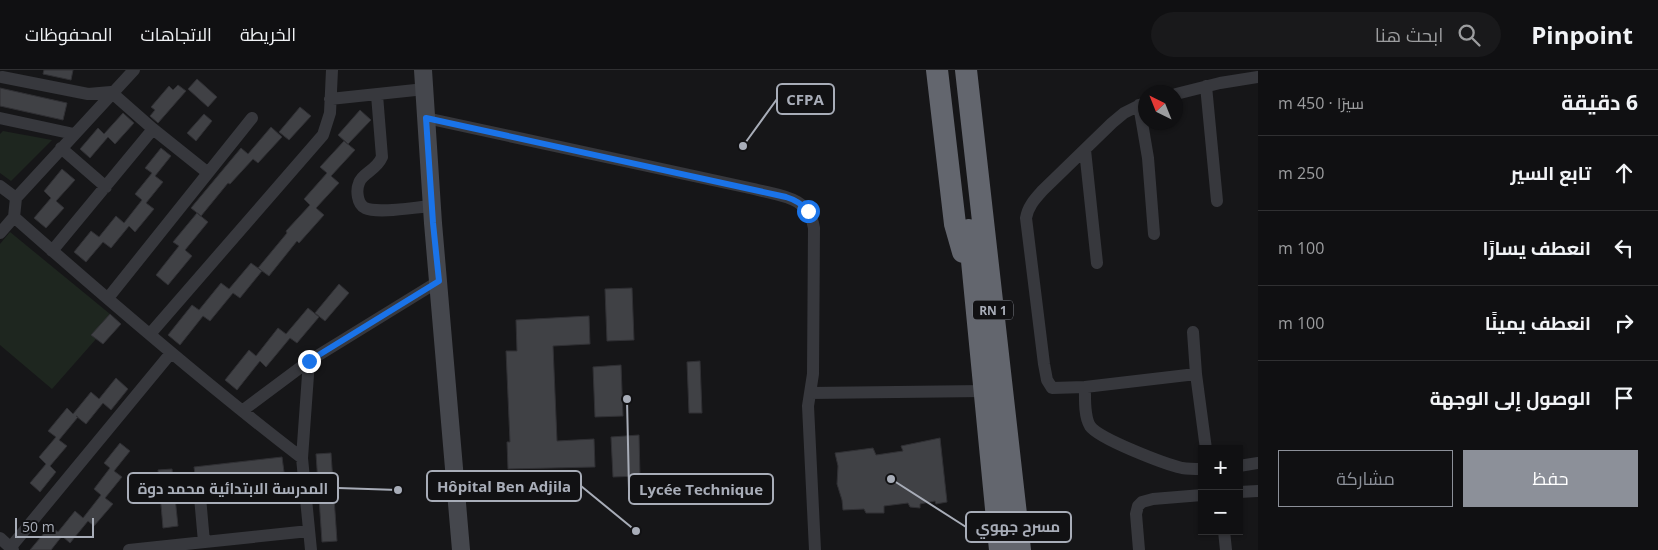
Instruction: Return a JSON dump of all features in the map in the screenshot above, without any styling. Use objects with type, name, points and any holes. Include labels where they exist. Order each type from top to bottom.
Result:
[{"type":"highway","points":[[938,70],[955,224],[975,296]]},
{"type":"highway","name":"RN 1","points":[[950,70],[964,178],[1000,550]]},
{"type":"highway","name":"RN 1","points":[[966,70],[1020,550]]},
{"type":"highway","points":[[980,70],[999,257],[998,310],[995,324]]},
{"type":"street","points":[[0,233],[14,217],[16,198],[134,70]]},
{"type":"street","points":[[150,334],[323,135],[330,113],[332,70]]},
{"type":"street","points":[[423,70],[432,206],[461,550]]},
{"type":"street","points":[[2,77],[88,94],[112,92],[153,129],[208,173]]},
{"type":"street","points":[[1183,92],[1258,77]]},
{"type":"street","points":[[1206,86],[1218,201]]},
{"type":"street","points":[[330,99],[425,89]]},
{"type":"street","points":[[377,95],[382,157],[378,164],[360,180],[357,193],[359,200],[366,208],[379,210],[432,206]]},
{"type":"street","points":[[1138,106],[1124,113],[1085,150],[1034,200],[1027,213],[1026,218],[1047,380],[1049,385],[1056,389],[1196,374]]},
{"type":"street","points":[[0,118],[74,134]]},
{"type":"street","points":[[108,298],[252,118]]},
{"type":"street","points":[[426,118],[754,189],[795,200],[802,204],[808,211],[814,228],[813,374],[808,406],[815,550]]},
{"type":"street","points":[[52,251],[153,129]]},
{"type":"street","points":[[1145,130],[1154,234]]},
{"type":"street","points":[[62,148],[106,187]]},
{"type":"street","points":[[1085,150],[1097,264]]},
{"type":"street","points":[[0,186],[16,198]]},
{"type":"street","points":[[14,217],[172,353],[302,458]]},
{"type":"street","points":[[242,411],[309,361],[439,281]]},
{"type":"street","points":[[1193,332],[1196,374],[1205,445]]},
{"type":"street","points":[[0,538],[12,549],[172,353]]},
{"type":"street","points":[[309,361],[302,458],[311,550]]},
{"type":"street","points":[[1085,387],[1089,425],[1094,430],[1119,444],[1161,461],[1181,468],[1198,469]]},
{"type":"street","points":[[810,393],[984,391]]},
{"type":"street","points":[[1243,465],[1258,463]]},
{"type":"street","points":[[1243,492],[1258,491]]},
{"type":"street","points":[[1139,550],[1136,514],[1138,506],[1142,502],[1153,499],[1198,495]]},
{"type":"street","points":[[200,496],[204,542]]},
{"type":"street","points":[[129,550],[309,531]]},
{"type":"street","points":[[1224,535],[1226,550]]},
{"type":"shaded area","points":[[3,131],[52,140],[11,181],[0,173],[0,134]]},
{"type":"shaded area","points":[[10,232],[110,314],[92,335],[96,339],[52,389],[0,345],[0,244]]},
{"type":"building","points":[[44,70],[73,70],[71,80],[43,74]]},
{"type":"building","points":[[197,79],[217,97],[208,107],[188,89]]},
{"type":"building","points":[[178,85],[186,91],[158,123],[150,116],[155,110],[151,107],[169,86],[173,90]]},
{"type":"building","points":[[0,88],[67,103],[63,120],[0,106]]},
{"type":"building","points":[[300,107],[311,116],[289,140],[279,132]]},
{"type":"building","points":[[360,110],[371,120],[348,144],[338,135]]},
{"type":"building","points":[[123,113],[134,123],[115,144],[108,137],[90,158],[80,149],[98,128],[104,134]]},
{"type":"building","points":[[204,114],[212,121],[196,141],[187,133]]},
{"type":"building","points":[[271,127],[282,137],[258,163],[253,159],[230,184],[228,183],[201,216],[191,208],[241,148],[248,154]]},
{"type":"building","points":[[344,141],[355,150],[331,176],[339,183],[316,208],[324,215],[299,243],[297,241],[269,276],[258,268],[287,233],[286,231],[310,205],[304,199],[327,173],[320,167]]},
{"type":"building","points":[[161,148],[171,156],[155,176],[163,182],[146,203],[154,209],[135,232],[129,226],[111,248],[103,242],[86,262],[74,252],[91,231],[99,237],[116,216],[124,223],[142,200],[135,194],[152,173],[145,168]]},
{"type":"building","points":[[62,169],[75,180],[56,201],[64,208],[46,228],[34,218],[51,198],[44,191]]},
{"type":"building","points":[[197,213],[208,222],[185,250],[192,256],[168,285],[156,275],[179,246],[173,242]]},
{"type":"building","points":[[251,263],[262,271],[240,298],[233,293],[210,321],[203,316],[180,345],[168,335],[192,305],[199,310],[221,283],[229,289]]},
{"type":"building","points":[[339,284],[349,293],[325,321],[315,313]]},
{"type":"building","points":[[632,288],[634,340],[607,341],[605,289]]},
{"type":"building","points":[[308,308],[319,317],[297,343],[290,338],[266,367],[260,361],[237,390],[225,380],[249,350],[256,356],[278,328],[286,334]]},
{"type":"building","points":[[110,314],[121,324],[103,344],[91,335]]},
{"type":"building","points":[[589,316],[590,344],[553,346],[557,441],[594,439],[595,467],[508,469],[507,442],[510,442],[506,351],[517,351],[516,320]]},
{"type":"building","points":[[700,361],[702,413],[689,413],[687,362]]},
{"type":"building","points":[[621,365],[623,416],[595,417],[593,367]]},
{"type":"building","points":[[116,378],[128,389],[111,410],[103,403],[86,424],[78,417],[59,440],[67,446],[50,466],[56,472],[40,492],[30,483],[46,464],[39,457],[56,437],[48,431],[67,408],[73,414],[91,392],[99,399]]},
{"type":"building","points":[[639,435],[640,476],[613,477],[611,437]]},
{"type":"building","points":[[940,438],[947,502],[936,504],[935,501],[920,504],[920,508],[910,507],[908,503],[884,506],[884,513],[866,513],[864,509],[843,510],[837,484],[838,466],[835,453],[873,448],[876,455],[903,451],[901,446]]},
{"type":"building","points":[[120,443],[130,451],[114,471],[122,477],[105,498],[113,504],[94,526],[88,521],[70,543],[62,536],[51,550],[30,550],[50,526],[58,532],[75,511],[83,518],[101,495],[94,489],[110,468],[104,463]]},
{"type":"building","points":[[331,453],[337,541],[322,542],[316,454]]},
{"type":"building","points":[[282,457],[284,472],[196,482],[194,467]]},
{"type":"building","points":[[172,469],[178,526],[163,528],[158,470]]},
{"type":"place","name":"CFPA","points":[[743,146]]},
{"type":"place","name":"Lycée Technique","points":[[627,399]]},
{"type":"place","name":"مسرح جهوي","points":[[891,479]]},
{"type":"place","name":"المدرسة الابتدائية محمد دوة","points":[[398,490]]},
{"type":"place","name":"Hôpital Ben Adjila","points":[[636,531]]},
{"type":"route","points":[[309,361],[439,281],[426,118],[659,170],[754,189],[795,200],[808,211]]}]
